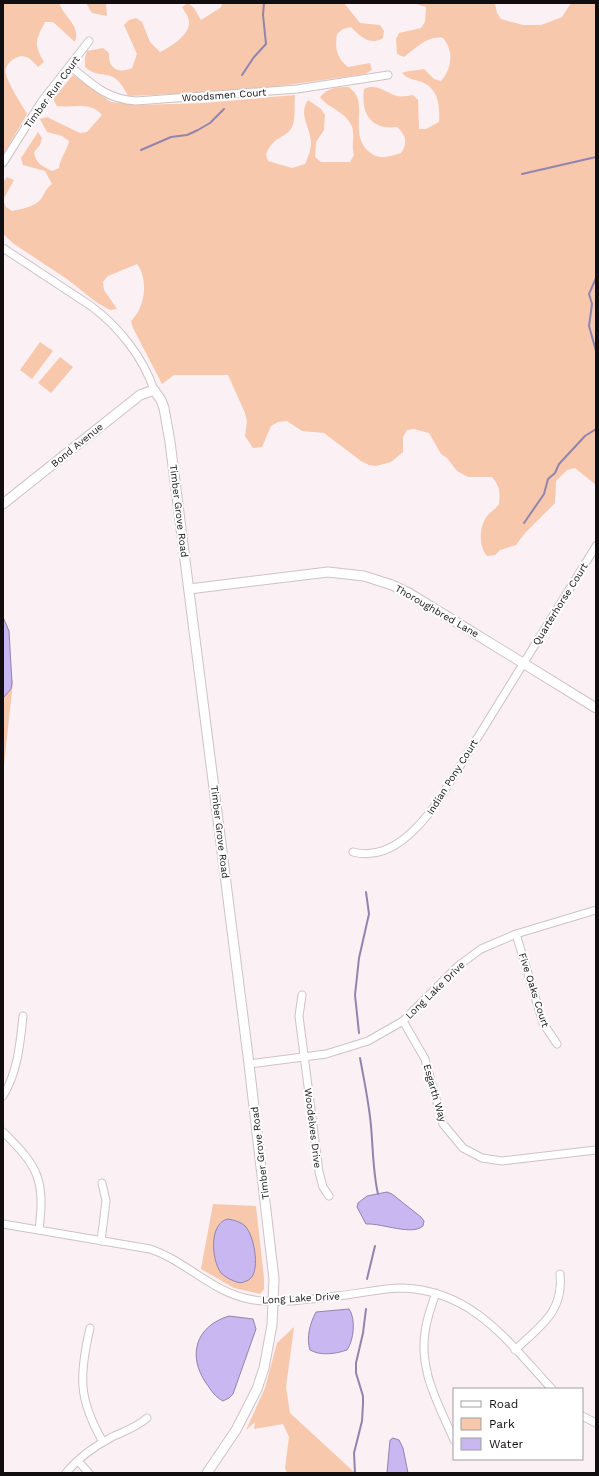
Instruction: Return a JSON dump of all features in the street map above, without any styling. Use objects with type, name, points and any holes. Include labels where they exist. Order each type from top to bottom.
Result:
[{"type":"street","name":"Timber Run Court","points":[[3,163],[42,102],[89,42]]},
{"type":"street","name":"Woodsmen Court","points":[[70,66],[108,95],[124,100],[136,101],[297,89],[388,75]]},
{"type":"street","name":"Timber Grove Road","points":[[3,248],[91,306],[104,317],[138,357],[154,390],[161,400],[165,413],[189,589],[273,1259],[274,1301],[269,1346],[257,1389],[236,1430],[207,1473]]},
{"type":"street","name":"Bond Avenue","points":[[3,504],[140,395],[154,390]]},
{"type":"street","name":"Quarterhorse Court","points":[[523,663],[596,546]]},
{"type":"street","name":"Thoroughbred Lane","points":[[189,589],[315,573],[337,573],[364,576],[392,585],[409,593],[596,708]]},
{"type":"street","name":"Indian Pony Court","points":[[353,852],[367,854],[384,849],[402,841],[422,823],[439,800],[523,663]]},
{"type":"street","name":"Long Lake Drive","points":[[249,1064],[337,1052],[379,1036],[403,1021],[466,960],[490,944],[516,934],[596,910]]},
{"type":"street","name":"Five Oaks Court","points":[[516,934],[543,1023],[557,1044]]},
{"type":"street","name":"Woodelves Drive","points":[[302,995],[299,1016],[319,1172],[323,1187],[329,1196]]},
{"type":"street","points":[[3,1096],[11,1082],[18,1059],[23,1016]]},
{"type":"street","name":"Esgarth Way","points":[[403,1021],[425,1059],[443,1124],[463,1148],[482,1158],[502,1161],[596,1150]]},
{"type":"street","points":[[3,1132],[30,1162],[39,1181],[42,1205],[39,1230]]},
{"type":"street","points":[[101,1241],[106,1201],[102,1183]]},
{"type":"street","name":"Long Lake Drive","points":[[3,1224],[150,1249],[161,1253],[229,1294],[250,1300],[274,1301],[322,1298],[389,1289],[415,1289],[436,1294],[456,1300],[478,1314],[551,1388]]},
{"type":"street","points":[[515,1350],[553,1312],[560,1296],[560,1274]]},
{"type":"street","points":[[436,1294],[426,1326],[424,1362],[432,1391],[453,1438]]},
{"type":"street","points":[[90,1328],[82,1366],[82,1389],[90,1419],[103,1442]]},
{"type":"street","points":[[583,1417],[596,1424]]},
{"type":"street","points":[[66,1473],[78,1461],[103,1442],[139,1426],[147,1418]]},
{"type":"street","points":[[78,1461],[89,1473]]},
{"type":"green space","points":[[3,3],[59,3],[74,26],[76,36],[75,42],[53,22],[45,22],[37,42],[38,50],[44,62],[38,67],[29,59],[22,56],[15,58],[7,67],[6,74],[12,89],[27,114],[3,155]]},
{"type":"green space","points":[[86,3],[106,3],[107,16],[92,13]]},
{"type":"green space","points":[[188,3],[194,8],[201,20],[220,8],[223,3],[344,3],[360,23],[380,25],[384,31],[383,38],[370,41],[362,37],[351,27],[343,29],[337,34],[336,48],[341,60],[348,67],[370,63],[372,70],[365,74],[246,91],[128,96],[123,86],[117,80],[107,75],[91,71],[85,67],[87,51],[103,48],[109,53],[110,63],[115,69],[127,70],[132,68],[137,54],[124,25],[129,20],[136,18],[142,22],[150,42],[160,52],[169,47],[183,36],[188,27],[188,18],[182,7]]},
{"type":"green space","points":[[413,3],[495,3],[497,13],[501,19],[523,25],[541,25],[562,17],[571,3],[596,3],[596,485],[575,468],[567,470],[556,481],[555,503],[525,533],[516,545],[500,550],[495,555],[487,556],[482,547],[481,530],[485,519],[499,504],[497,483],[492,477],[468,477],[457,471],[447,458],[441,454],[429,433],[414,429],[407,430],[403,437],[403,452],[391,462],[376,466],[369,465],[361,461],[324,433],[302,431],[287,421],[278,422],[271,426],[262,447],[253,448],[245,436],[247,421],[245,413],[228,375],[174,375],[162,384],[133,328],[131,321],[140,309],[144,294],[143,278],[137,264],[108,276],[103,282],[104,290],[117,309],[110,310],[96,302],[67,279],[14,244],[3,234],[3,200],[6,207],[12,211],[28,207],[38,202],[52,184],[45,171],[23,165],[21,158],[38,132],[42,138],[40,145],[34,152],[36,159],[42,166],[52,171],[59,168],[69,141],[62,136],[47,132],[40,119],[47,117],[80,133],[87,132],[102,115],[93,108],[81,106],[57,106],[53,99],[73,75],[111,102],[140,105],[204,103],[295,95],[292,127],[287,134],[273,143],[266,154],[268,161],[292,168],[305,164],[311,145],[304,116],[305,105],[308,100],[321,109],[325,115],[324,130],[316,142],[315,157],[321,162],[350,162],[354,155],[353,134],[350,122],[320,97],[330,89],[349,87],[356,94],[359,106],[359,132],[363,144],[367,150],[375,156],[387,157],[401,153],[405,146],[404,136],[397,127],[380,126],[369,118],[364,105],[364,89],[373,87],[397,96],[413,95],[418,100],[419,129],[426,129],[439,122],[439,105],[435,94],[428,85],[409,78],[402,73],[424,69],[434,79],[441,81],[448,71],[449,66],[449,49],[443,38],[432,38],[427,40],[404,57],[397,54],[396,39],[399,33],[421,28],[425,22],[426,7]]},
{"type":"green space","points":[[7,177],[14,180],[3,200],[3,182]]},
{"type":"green space","points":[[40,342],[53,351],[32,379],[20,370]]},
{"type":"green space","points":[[60,357],[73,367],[51,393],[38,383]]},
{"type":"green space","points":[[3,645],[13,682],[3,774]]},
{"type":"green space","points":[[213,1204],[256,1206],[264,1278],[264,1289],[260,1294],[234,1288],[201,1269]]},
{"type":"green space","points":[[294,1327],[286,1387],[290,1413],[355,1473],[287,1473],[285,1468],[289,1437],[283,1424],[254,1429],[255,1422],[246,1430],[265,1388],[277,1343]]},
{"type":"water","points":[[3,617],[9,631],[12,683],[11,689],[3,698]]},
{"type":"water","points":[[387,1192],[392,1194],[421,1217],[424,1221],[423,1226],[412,1230],[366,1224],[357,1207],[358,1203],[367,1196]]},
{"type":"water","points":[[228,1219],[242,1223],[245,1226],[251,1237],[255,1252],[254,1273],[250,1279],[240,1283],[221,1273],[215,1259],[214,1242],[217,1227]]},
{"type":"water","points":[[349,1309],[353,1318],[353,1335],[347,1350],[328,1354],[310,1350],[308,1341],[309,1331],[316,1312]]},
{"type":"water","points":[[229,1316],[253,1319],[256,1329],[233,1394],[223,1401],[213,1393],[206,1383],[200,1372],[196,1352],[202,1334],[218,1321]]},
{"type":"water","points":[[393,1438],[399,1440],[403,1448],[408,1473],[387,1473],[390,1440]]},
{"type":"waterway","points":[[242,75],[254,57],[266,44],[263,15],[264,3]]},
{"type":"waterway","points":[[141,150],[171,137],[187,135],[198,130],[210,123],[224,109]]},
{"type":"waterway","points":[[522,174],[596,157]]},
{"type":"waterway","points":[[596,278],[589,294],[592,304],[589,326],[596,351]]},
{"type":"waterway","points":[[524,523],[544,494],[548,479],[555,473],[559,464],[585,436],[596,429]]},
{"type":"waterway","points":[[359,1033],[355,995],[359,958],[369,914],[366,892]]},
{"type":"waterway","points":[[360,1058],[369,1109],[374,1169],[378,1194]]},
{"type":"waterway","points":[[367,1279],[375,1246]]},
{"type":"waterway","points":[[355,1473],[354,1453],[362,1421],[363,1404],[363,1396],[356,1373],[356,1363],[363,1333],[366,1309]]}]
